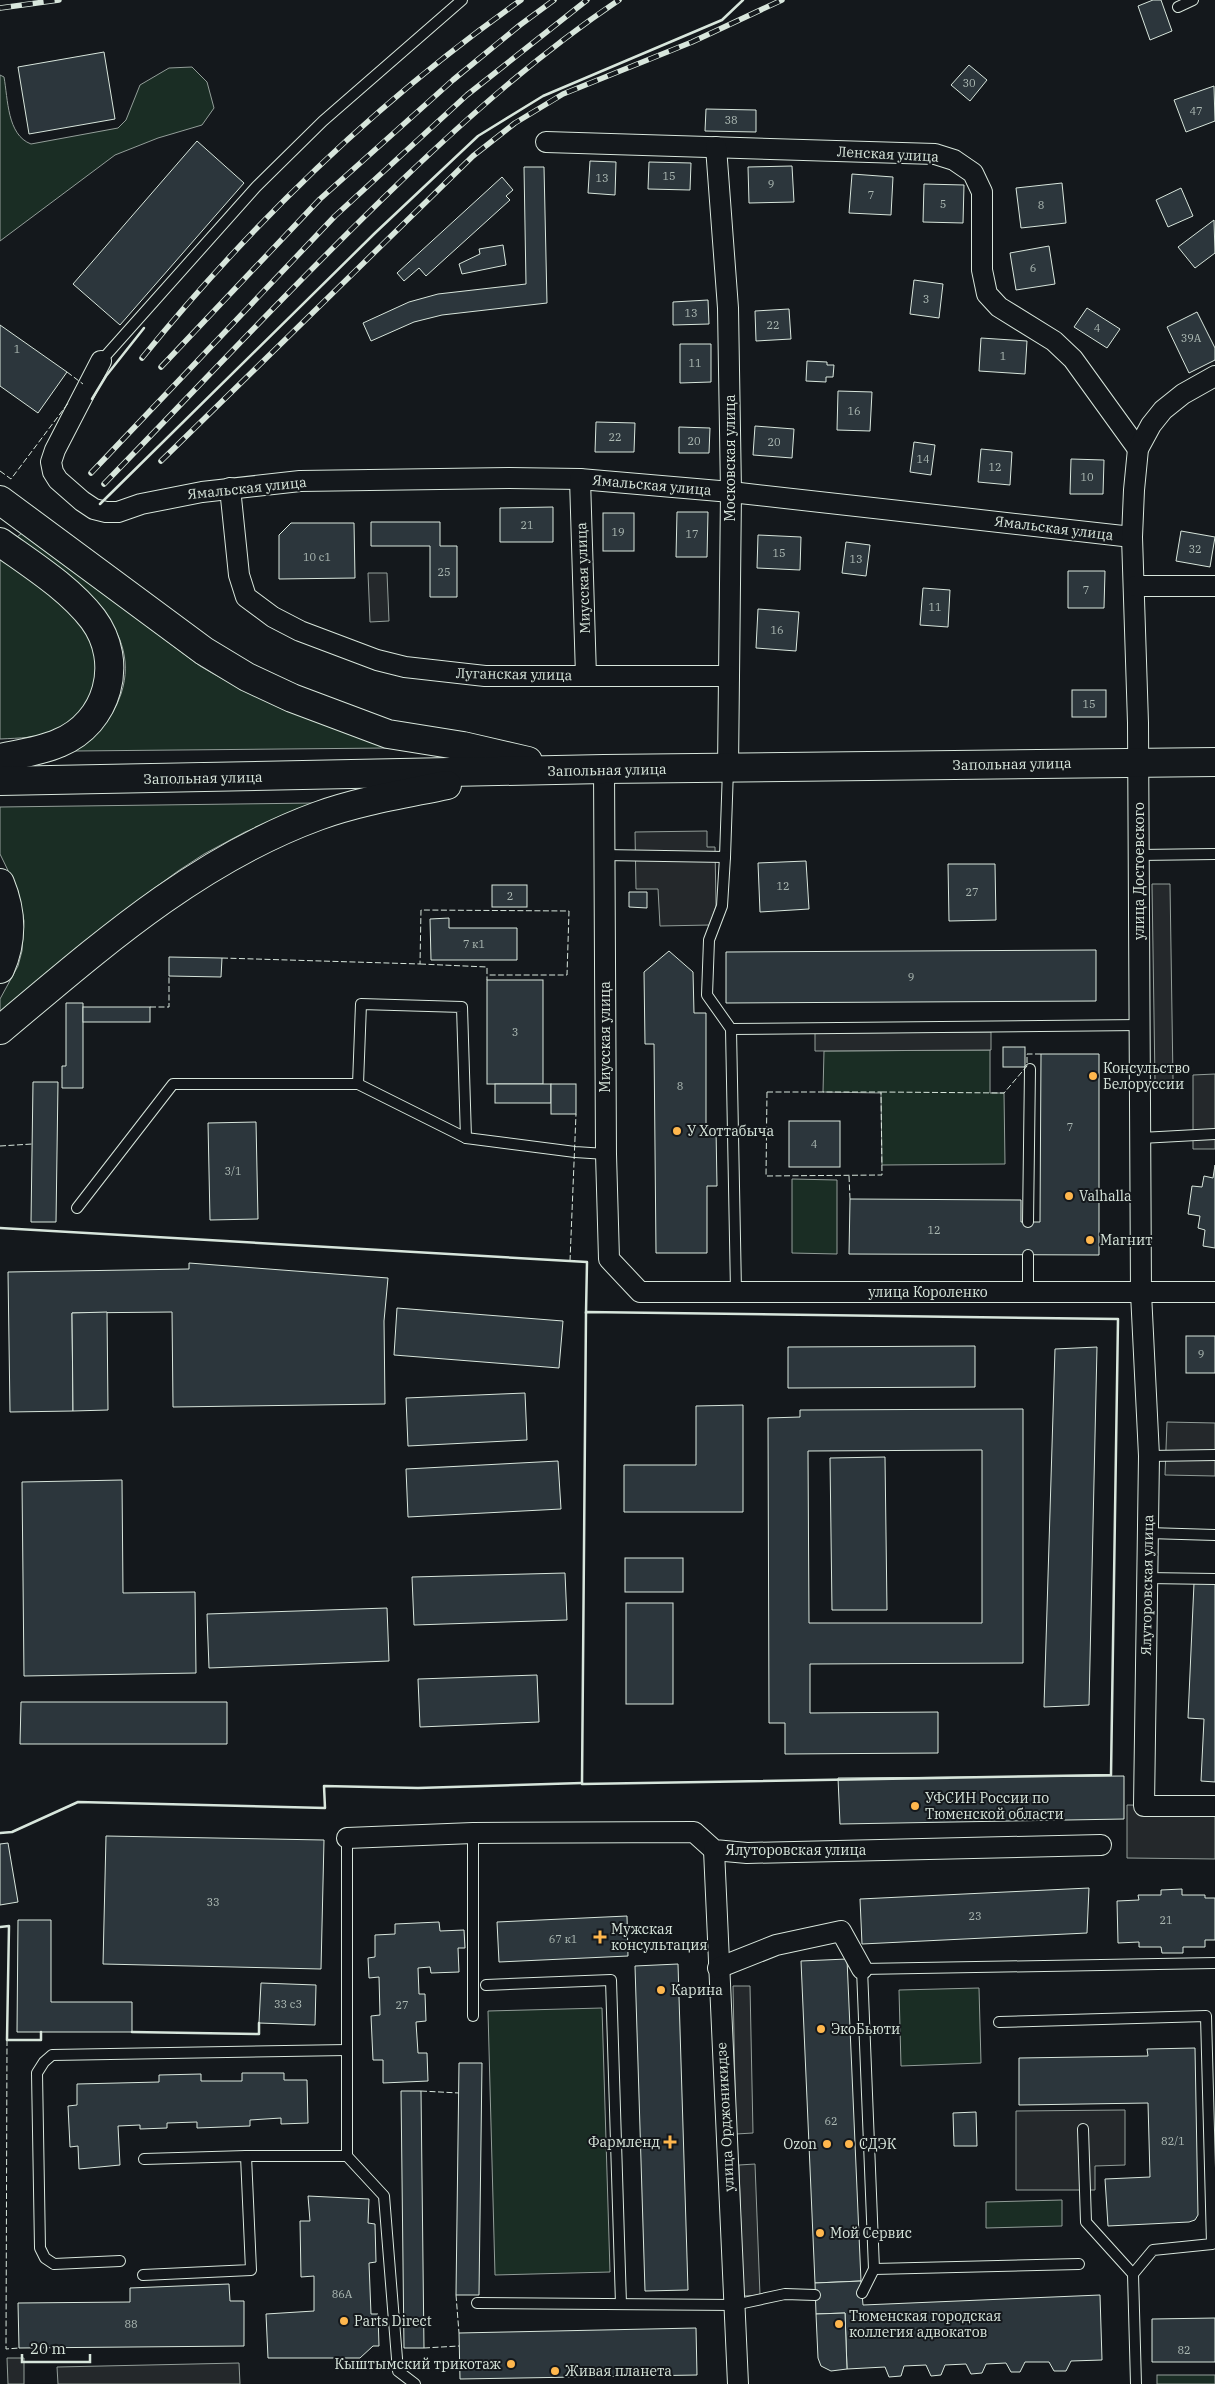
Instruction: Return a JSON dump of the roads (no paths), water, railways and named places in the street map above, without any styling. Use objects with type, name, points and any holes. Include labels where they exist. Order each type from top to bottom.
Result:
[{"type":"street","name":"Ленская улица","points":[[546,142],[935,154],[954,160],[973,173],[982,192],[982,270],[987,294],[999,307],[1054,341],[1073,359],[1138,449]]},
{"type":"street","name":"Московская улица","points":[[716,147],[728,308],[731,492],[728,769]]},
{"type":"street","name":"Ямальская улица","points":[[101,361],[55,450],[51,462],[53,472],[82,501],[94,509],[106,512],[118,512],[170,498],[230,488],[300,481],[509,478],[580,480],[731,492],[1132,538]]},
{"type":"street","points":[[1138,449],[1151,425],[1163,410],[1182,394],[1215,376]]},
{"type":"street","name":"улица Достоевского","points":[[1138,449],[1132,538],[1135,586],[1138,762],[1141,1293]]},
{"type":"street","name":"Миусская улица","points":[[580,480],[586,676]]},
{"type":"street","name":"Луганская улица","points":[[230,488],[242,590],[246,597],[273,617],[300,631],[377,660],[405,667],[485,676],[729,676]]},
{"type":"street","points":[[9,506],[204,651],[260,683],[347,720],[388,734],[463,746],[568,770]]},
{"type":"street","points":[[0,542],[58,585],[79,603],[93,619],[106,643],[111,672],[108,688],[97,712],[88,724],[60,743],[0,758]]},
{"type":"street","points":[[1135,586],[1215,586]]},
{"type":"street","name":"Запольная улица","points":[[0,781],[568,770],[1215,762]]},
{"type":"street","name":"Миусская улица","points":[[604,770],[606,1154],[609,1259],[640,1292]]},
{"type":"street","points":[[0,1030],[149,909],[198,874],[239,851],[319,815],[506,772]]},
{"type":"street","points":[[0,883],[10,925],[8,946],[0,969]]},
{"type":"street","name":"улица Короленко","points":[[640,1292],[1215,1292]]},
{"type":"street","name":"Ялуторовская улица","points":[[1141,1293],[1149,1456],[1144,1806],[1215,1806]]},
{"type":"street","name":"Ялуторовская улица","points":[[347,1838],[473,1833],[694,1832],[714,1850],[757,1852],[1101,1845]]},
{"type":"street","name":"улица Орджоникидзе","points":[[714,1850],[738,2384]]},
{"type":"street","points":[[718,1968],[776,1945],[841,1931],[862,1969]]},
{"type":"lane","points":[[101,361],[256,187],[323,121],[462,0]]},
{"type":"lane","points":[[1178,6],[1193,0]]},
{"type":"lane","points":[[728,769],[722,906],[709,940],[707,995],[731,1029],[736,1291]]},
{"type":"lane","points":[[1139,855],[1215,854]]},
{"type":"lane","points":[[604,855],[724,857]]},
{"type":"lane","points":[[358,1084],[361,1004],[462,1007],[466,1138]]},
{"type":"lane","points":[[731,1029],[1140,1025]]},
{"type":"lane","points":[[1028,1222],[1030,1069]]},
{"type":"lane","points":[[77,1208],[173,1084],[358,1084],[466,1138],[575,1152],[606,1154]]},
{"type":"lane","points":[[1140,1138],[1215,1134]]},
{"type":"lane","points":[[1028,1255],[1028,1293]]},
{"type":"lane","points":[[1149,1456],[1215,1455]]},
{"type":"lane","points":[[1148,1533],[1215,1534]]},
{"type":"lane","points":[[1147,1578],[1215,1579]]},
{"type":"lane","points":[[473,1833],[473,2016]]},
{"type":"lane","points":[[347,1838],[346,2156],[384,2196],[398,2371],[416,2384]]},
{"type":"lane","points":[[862,2293],[874,2269],[862,1969],[1215,1963]]},
{"type":"lane","points":[[486,1985],[611,1980],[621,2304]]},
{"type":"lane","points":[[1000,2022],[1206,2016],[1212,2244],[1153,2250],[1133,2274]]},
{"type":"lane","points":[[120,2262],[54,2264],[45,2258],[40,2248],[37,2073],[44,2062],[52,2055],[347,2050]]},
{"type":"lane","points":[[1083,2129],[1086,2222],[1133,2274],[1136,2384]]},
{"type":"lane","points":[[143,2275],[251,2270],[246,2156]]},
{"type":"lane","points":[[144,2159],[346,2156]]},
{"type":"lane","points":[[874,2269],[1079,2264]]},
{"type":"lane","points":[[477,2303],[734,2305],[785,2294],[816,2295]]},
{"type":"railway","points":[[0,8],[59,0]]},
{"type":"railway","points":[[142,358],[228,259],[320,166],[417,79],[521,0]]},
{"type":"railway","points":[[161,367],[320,199],[453,80],[520,25],[554,0]]},
{"type":"railway","points":[[91,473],[335,216],[467,95],[587,0]]},
{"type":"railway","points":[[104,484],[288,293],[427,157],[533,63],[619,0]]},
{"type":"railway","points":[[161,461],[473,156],[515,123],[563,94],[692,42],[782,0]]},
{"type":"place","name":"Консульство Белоруссии","points":[[1093,1076]]},
{"type":"place","name":"У Хоттабыча","points":[[677,1131]]},
{"type":"place","name":"Valhalla","points":[[1069,1196]]},
{"type":"place","name":"Магнит","points":[[1090,1240]]},
{"type":"place","name":"УФСИН России по Тюменской области","points":[[915,1806]]},
{"type":"place","name":"Мужская консультация","points":[[600,1937]]},
{"type":"place","name":"Карина","points":[[661,1990]]},
{"type":"place","name":"ЭкоБьюти","points":[[821,2029]]},
{"type":"place","name":"Фармленд","points":[[670,2142]]},
{"type":"place","name":"Ozon","points":[[827,2144]]},
{"type":"place","name":"СДЭК","points":[[849,2144]]},
{"type":"place","name":"Мой Сервис","points":[[820,2233]]},
{"type":"place","name":"Parts Direct","points":[[344,2321]]},
{"type":"place","name":"Тюменская городская коллегия адвокатов","points":[[839,2324]]},
{"type":"place","name":"Кыштымский трикотаж","points":[[511,2364]]},
{"type":"place","name":"Живая планета","points":[[555,2371]]}]
